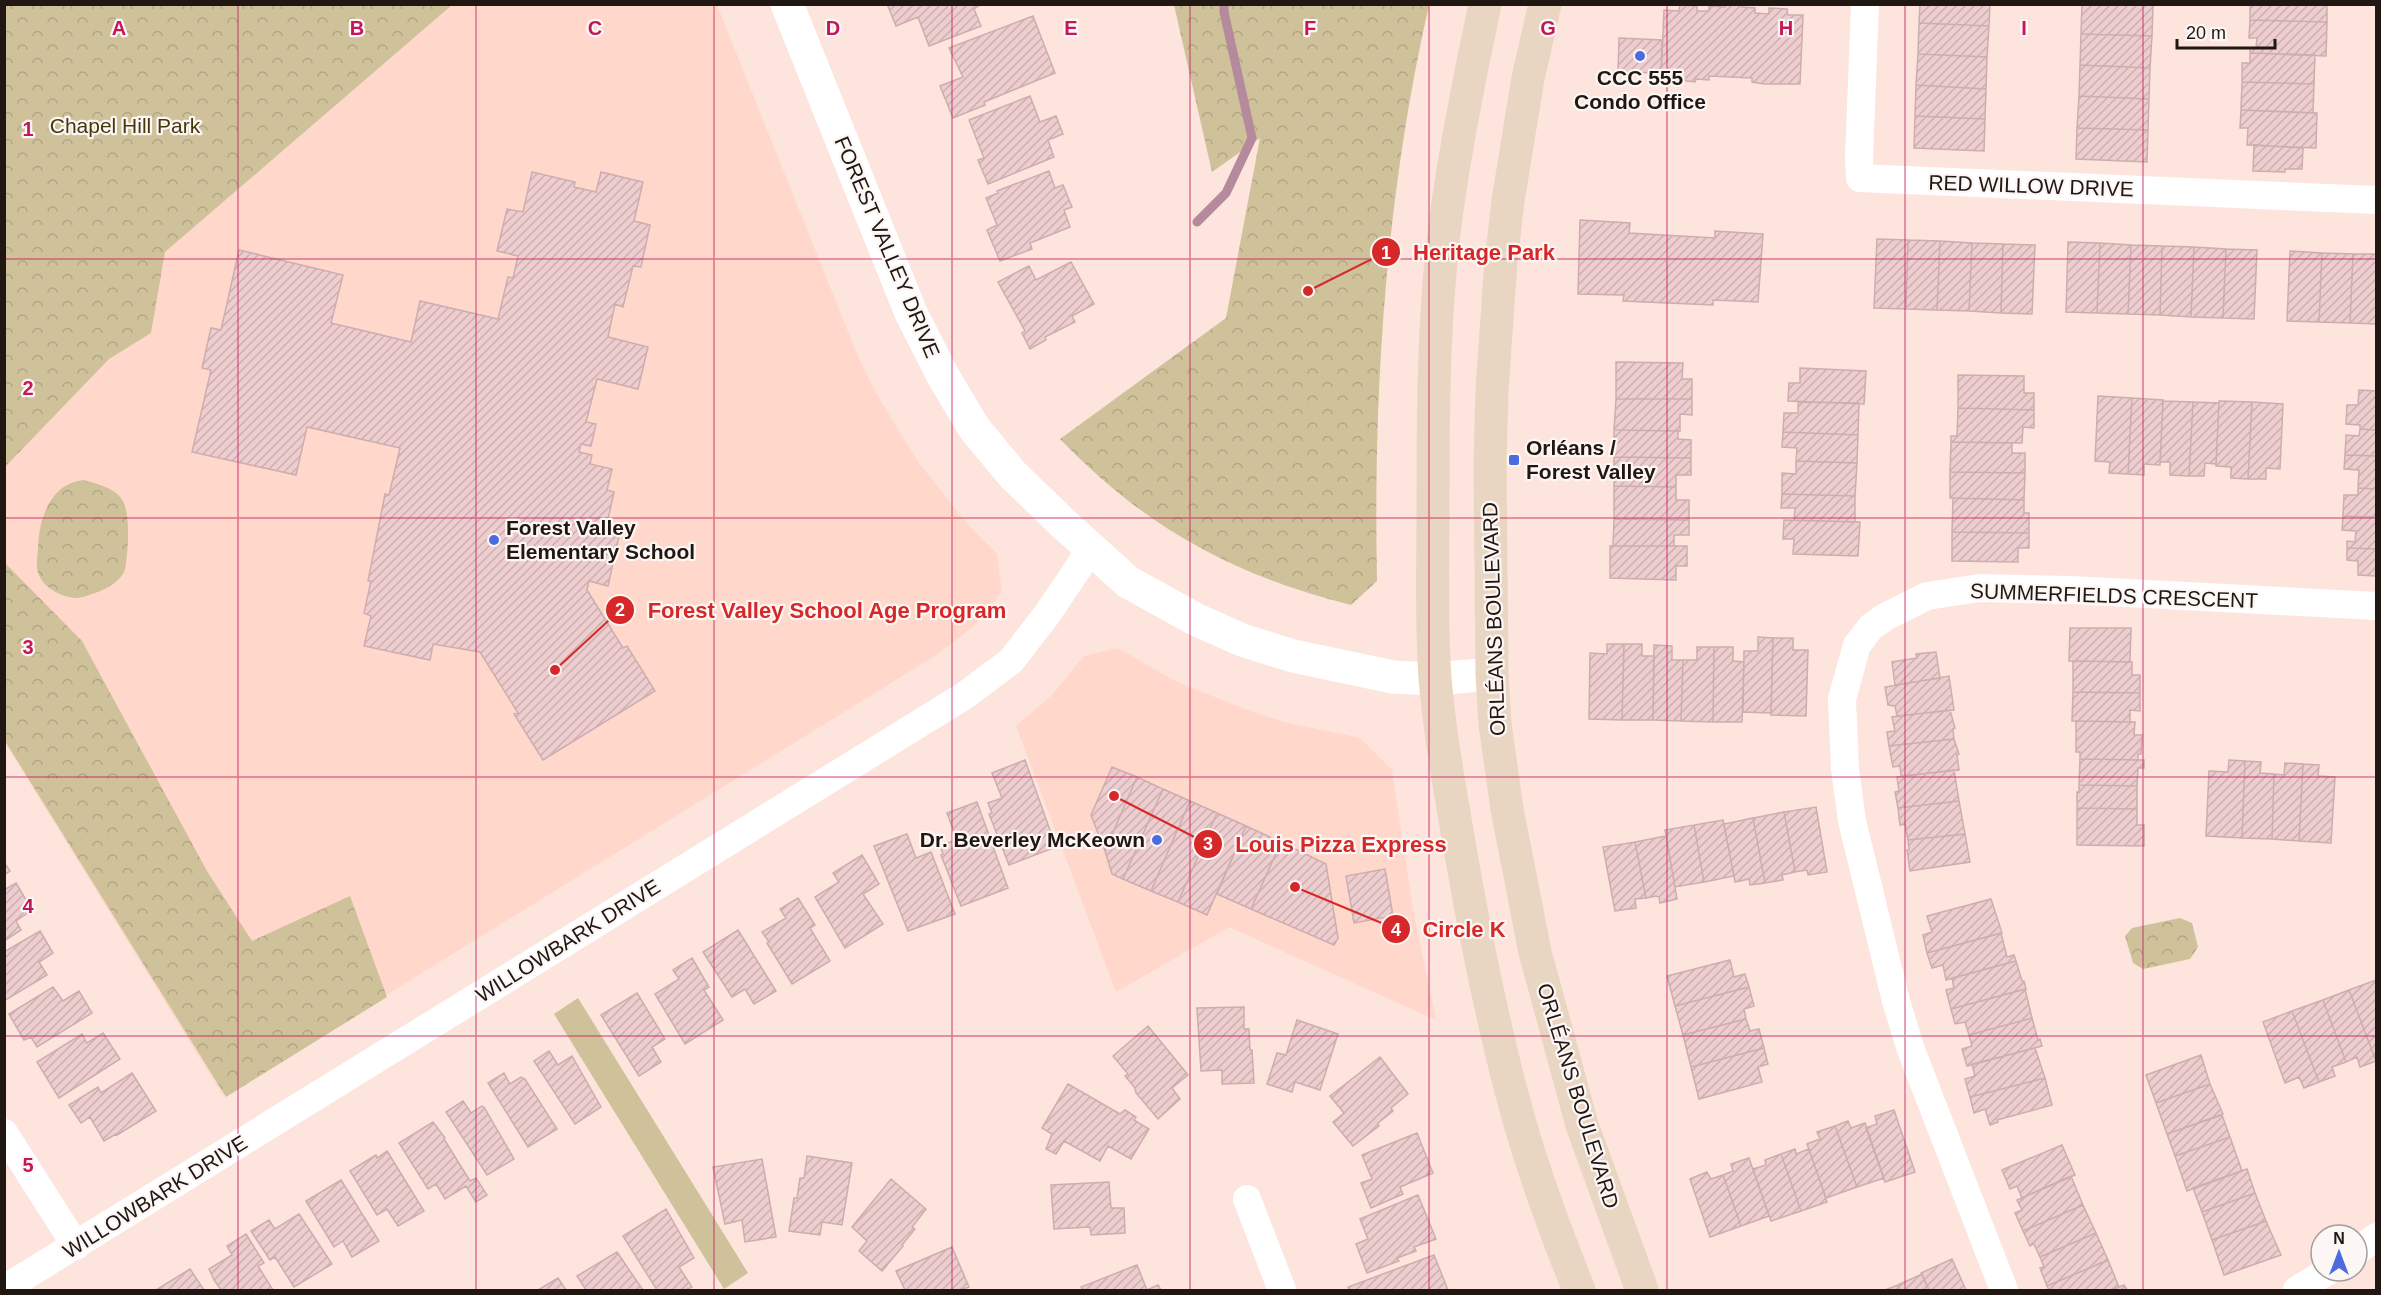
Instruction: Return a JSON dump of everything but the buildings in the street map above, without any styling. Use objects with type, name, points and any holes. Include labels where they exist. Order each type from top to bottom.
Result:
[{"type":"main road","points":[[1485,4],[1465,98],[1442,250],[1436,327],[1433,405],[1432,616],[1435,679],[1450,791],[1477,945],[1513,1099],[1537,1175],[1579,1290]]},
{"type":"main road","name":"ORLÉANS BOULEVARD","points":[[1545,4],[1528,78],[1508,201],[1501,261],[1491,390],[1491,674],[1495,724],[1507,809],[1534,952],[1582,1125],[1642,1290]]},
{"type":"street","name":"FOREST VALLEY DRIVE","points":[[787,4],[911,313],[943,376],[974,428],[1012,475],[1128,582],[1195,619],[1242,640],[1293,656],[1393,677],[1435,679],[1491,674]]},
{"type":"street","name":"RED WILLOW DRIVE","points":[[1865,4],[1858,158],[1860,178],[2376,200]]},
{"type":"street","name":"WILLOWBARK DRIVE","points":[[4,1289],[980,685],[1011,662],[1048,613],[1091,549]]},
{"type":"street","name":"SUMMERFIELDS CRESCENT","points":[[2004,1290],[1911,1050],[1896,1001],[1852,820],[1845,769],[1842,699],[1857,645],[1871,627],[1885,617],[1927,596],[1980,588],[2071,590],[2376,606]]},
{"type":"street","points":[[4,1133],[76,1246]]},
{"type":"street","points":[[1247,1199],[1282,1290]]},
{"type":"shaded area","name":"Forest Valley Elementary School","points":[[452,5],[717,5],[859,359],[877,395],[919,463],[969,526],[997,554],[1002,592],[973,627],[938,654],[223,1096],[5,743],[5,390]]},
{"type":"shaded area","points":[[1118,648],[1175,681],[1247,710],[1284,722],[1360,738],[1392,770],[1413,909],[1436,1020],[1229,927],[1116,992],[1016,726],[1053,694],[1084,656]]},
{"type":"green space","name":"Chapel Hill Park","points":[[5,4],[452,5],[165,252],[151,333],[109,359],[5,467]]},
{"type":"green space","points":[[1174,5],[1429,5],[1402,148],[1385,292],[1377,436],[1377,581],[1351,605],[1267,579],[1193,544],[1125,498],[1060,439],[1226,318],[1260,138],[1212,172]]},
{"type":"green space","points":[[84,480],[111,490],[123,501],[127,516],[128,545],[125,569],[118,580],[98,592],[72,598],[51,589],[43,583],[39,576],[37,560],[39,537],[44,515],[55,495],[72,483]]},
{"type":"green space","points":[[4,562],[82,641],[207,871],[252,941],[350,896],[387,997],[226,1097],[5,741]]},
{"type":"green space","points":[[2180,918],[2192,923],[2198,947],[2190,959],[2143,969],[2133,963],[2125,936],[2132,928]]},
{"type":"green space","points":[[578,998],[748,1273],[724,1289],[554,1014]]},
{"type":"waterway","points":[[1197,222],[1226,193],[1252,138],[1224,4]]},
{"type":"place","name":"CCC 555 Condo Office","points":[[1640,56]]},
{"type":"place","name":"Heritage Park","points":[[1308,291]]},
{"type":"place","name":"Orléans / Forest Valley","points":[[1514,460]]},
{"type":"place","name":"Forest Valley Elementary School","points":[[494,540]]},
{"type":"place","name":"Forest Valley School Age Program","points":[[555,670]]},
{"type":"place","name":"Louis Pizza Express","points":[[1114,796]]},
{"type":"place","name":"Dr. Beverley McKeown","points":[[1157,840]]},
{"type":"place","name":"Circle K","points":[[1295,887]]}]
